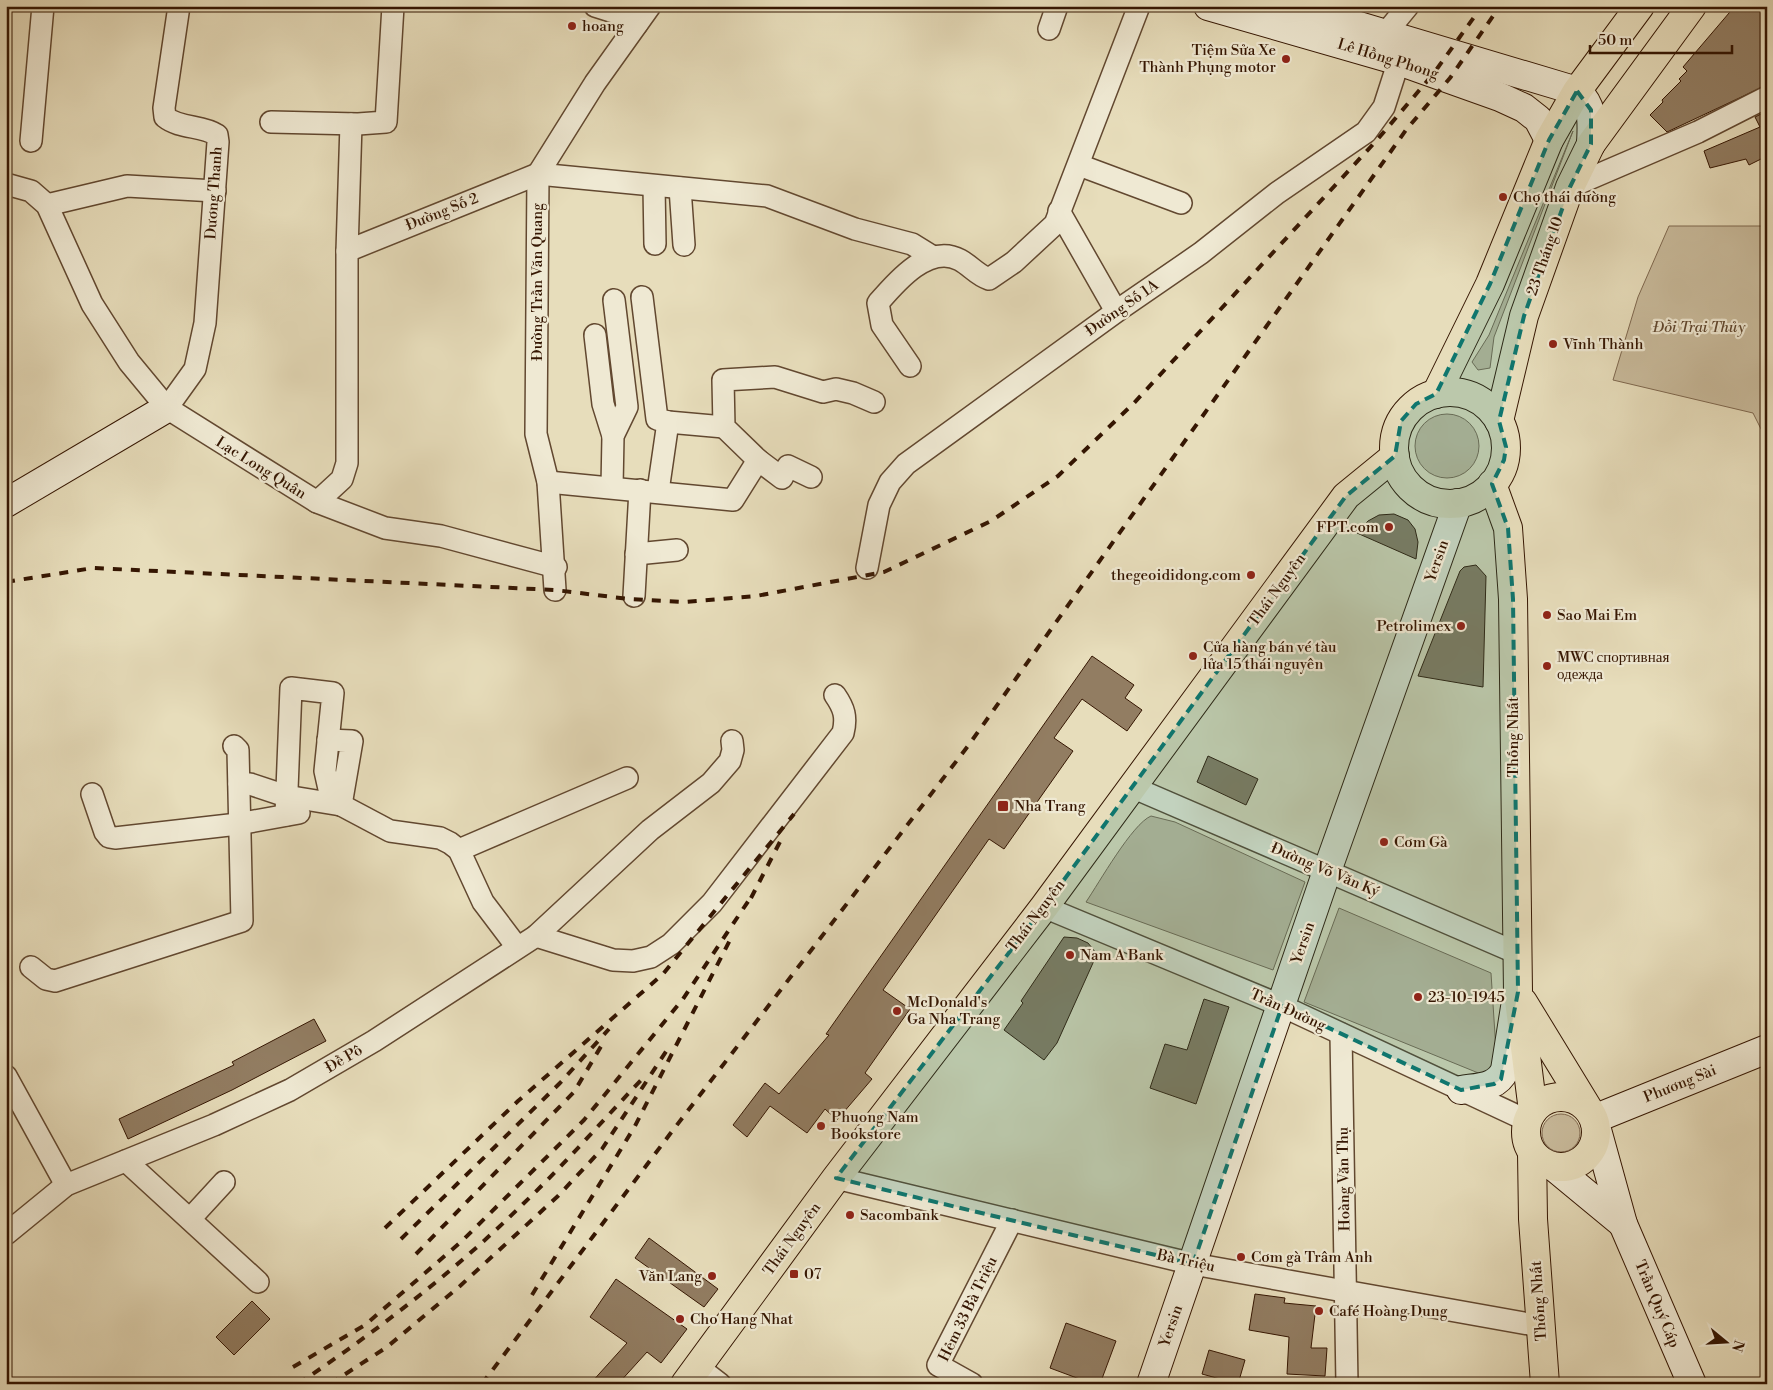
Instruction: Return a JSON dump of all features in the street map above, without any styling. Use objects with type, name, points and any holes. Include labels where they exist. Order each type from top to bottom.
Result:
[{"type":"main road","points":[[1436,394],[1490,284],[1549,140],[1577,91],[1640,6]]},
{"type":"main road","name":"23 Tháng 10","points":[[1499,421],[1524,316],[1570,187],[1591,144],[1692,6]]},
{"type":"main road","points":[[1452,392],[1469,395],[1491,410],[1499,421],[1506,446],[1504,460],[1492,484],[1482,493],[1458,503],[1444,503],[1421,496],[1404,479],[1395,456],[1394,444],[1401,421],[1416,404],[1436,394],[1452,392]]},
{"type":"main road","name":"Thái Nguyên","points":[[692,1375],[836,1178],[1044,907],[1346,496],[1395,456]]},
{"type":"main road","name":"Thống Nhất","points":[[1492,484],[1508,528],[1513,599],[1518,992],[1530,1116],[1528,1143],[1543,1160],[1533,1219],[1544,1384]]},
{"type":"main road","name":"Thống Nhất","points":[[1518,992],[1591,1115]]},
{"type":"main road","points":[[1530,1116],[1546,1101],[1561,1097],[1572,1099],[1591,1115],[1596,1136],[1590,1153],[1574,1165],[1543,1160]]},
{"type":"street","points":[[32,141],[43,6]]},
{"type":"street","name":"Dương Thanh","points":[[167,408],[194,369],[205,323],[215,190],[217,135],[210,131],[171,122],[165,117],[164,108],[179,6]]},
{"type":"street","points":[[271,122],[351,124],[386,122],[393,6]]},
{"type":"street","points":[[595,6],[614,12],[637,24]]},
{"type":"street","points":[[650,6],[595,83],[538,174],[767,196],[855,228],[912,244],[933,257]]},
{"type":"street","points":[[1049,29],[1057,6]]},
{"type":"street","points":[[910,366],[882,325],[878,303],[901,278],[933,257],[943,255],[960,260],[980,276],[989,279],[1014,262],[1055,224],[1139,6]]},
{"type":"street","name":"Lê Hồng Phong","points":[[1208,6],[1397,45],[1577,91]]},
{"type":"street","name":"Lê Hồng Phong","points":[[1292,6],[1397,45],[1524,108],[1538,119],[1549,140]]},
{"type":"street","points":[[1397,45],[1408,6]]},
{"type":"street","name":"Đường Số 1A","points":[[867,568],[879,505],[890,482],[906,464],[1201,253],[1302,175],[1366,132],[1384,107],[1397,45]]},
{"type":"street","points":[[1577,91],[1586,100],[1591,110],[1591,144]]},
{"type":"street","points":[[1570,187],[1698,132],[1767,97]]},
{"type":"street","name":"Lạc Long Quân","points":[[46,205],[92,304],[129,362],[167,408],[317,502],[342,478],[347,463],[347,251],[351,124]]},
{"type":"street","points":[[1079,165],[1182,203]]},
{"type":"street","name":"Đường Số 2","points":[[347,251],[538,174]]},
{"type":"street","name":"Đường Trần Văn Quang","points":[[538,174],[536,434],[548,482],[556,567],[556,590]]},
{"type":"street","points":[[6,184],[32,190],[46,205],[127,186],[215,190]]},
{"type":"street","points":[[654,186],[655,244]]},
{"type":"street","points":[[680,188],[684,245]]},
{"type":"street","points":[[1059,211],[1116,312]]},
{"type":"street","points":[[642,297],[657,419],[668,422],[724,427],[758,460],[782,478],[788,466],[811,477]]},
{"type":"street","points":[[613,436],[627,407],[614,300]]},
{"type":"street","points":[[595,335],[602,404],[613,436],[612,487]]},
{"type":"street","points":[[724,427],[723,380],[775,377],[823,392],[836,389],[853,393],[874,402]]},
{"type":"street","points":[[6,503],[167,408]]},
{"type":"street","points":[[634,596],[636,554],[648,491],[668,422]]},
{"type":"street","points":[[548,482],[734,500],[758,460]]},
{"type":"street","points":[[317,502],[385,528],[441,536],[556,567]]},
{"type":"street","name":"Yersin","points":[[1151,1384],[1327,871],[1458,503]]},
{"type":"street","points":[[636,554],[677,550]]},
{"type":"street","points":[[286,805],[291,688],[333,693],[325,771],[329,789],[341,805],[390,831],[440,838],[459,850],[483,902],[517,947]]},
{"type":"street","points":[[536,936],[613,960],[633,961],[651,957],[671,944],[712,903],[843,733],[846,721],[842,706],[835,695]]},
{"type":"street","name":"Đề Pô","points":[[6,1234],[66,1185],[214,1125],[290,1090],[374,1041],[536,936],[650,830],[720,774],[730,761],[733,750],[732,741]]},
{"type":"street","points":[[31,967],[46,979],[55,981],[242,921],[238,824],[238,750],[234,746]]},
{"type":"street","points":[[459,850],[627,778]]},
{"type":"street","points":[[239,784],[250,784],[286,805]]},
{"type":"street","name":"Đường Võ Văn Ký","points":[[1132,787],[1517,953]]},
{"type":"street","points":[[92,794],[105,832],[109,837],[115,838],[238,824],[286,805],[341,805]]},
{"type":"street","name":"Trần Đường","points":[[1044,907],[1282,1006],[1460,1090],[1530,1116]]},
{"type":"street","points":[[1460,1090],[1494,1084],[1501,1079],[1505,1070],[1518,992]]},
{"type":"street","name":"Hoàng Văn Thụ","points":[[1341,1034],[1347,1291],[1347,1384]]},
{"type":"street","name":"Phương Sài","points":[[1591,1115],[1767,1049]]},
{"type":"street","points":[[6,1076],[66,1185]]},
{"type":"street","name":"Trần Quý Cáp","points":[[1591,1115],[1623,1224],[1692,1384]]},
{"type":"street","name":"Trần Quý Cáp","points":[[1543,1160],[1623,1224]]},
{"type":"street","points":[[126,1161],[258,1282]]},
{"type":"street","name":"Bà Triệu","points":[[836,1178],[1193,1264],[1540,1326]]},
{"type":"street","points":[[190,1219],[224,1182]]},
{"type":"street","name":"Hẻm 33 Bà Triệu","points":[[972,1384],[938,1365],[1012,1220]]},
{"type":"street","points":[[692,1375],[720,1384]]},
{"type":"highlighted area","points":[[1577,91],[1591,110],[1591,144],[1570,187],[1524,316],[1499,421],[1506,447],[1504,460],[1492,484],[1508,528],[1513,599],[1518,992],[1501,1079],[1494,1084],[1461,1090],[1282,1006],[1193,1264],[836,1178],[1044,907],[1346,496],[1395,456],[1401,421],[1416,404],[1436,394],[1490,284],[1549,140]]},
{"type":"green space","points":[[1573,131],[1494,337],[1490,368],[1478,370],[1472,362],[1489,335]]},
{"type":"green space","name":"Đồi Trại Thủy","points":[[1669,226],[1767,226],[1767,441],[1753,413],[1613,380],[1638,297]]},
{"type":"green space","points":[[1447,414],[1465,420],[1473,428],[1479,446],[1473,464],[1465,472],[1447,478],[1429,472],[1421,464],[1415,446],[1421,428],[1429,420]]},
{"type":"green space","points":[[1151,816],[1175,822],[1305,882],[1273,970],[1086,902],[1135,830],[1143,821]]},
{"type":"green space","points":[[1339,908],[1491,973],[1498,1081],[1304,1002]]},
{"type":"green space","points":[[1561,1114],[1574,1120],[1580,1133],[1574,1146],[1561,1152],[1548,1146],[1542,1133],[1548,1120]]},
{"type":"building","points":[[1735,6],[1761,6],[1767,11],[1767,85],[1667,132],[1650,115],[1681,81],[1679,79],[1687,71],[1683,67]]},
{"type":"building","points":[[1767,111],[1767,156],[1749,165],[1746,159],[1710,168],[1704,151],[1760,127],[1755,117]]},
{"type":"building","points":[[1394,514],[1408,520],[1415,529],[1418,542],[1416,559],[1357,533],[1368,521],[1379,515]]},
{"type":"building","name":"Petrolimex","points":[[1476,565],[1486,576],[1483,687],[1418,676],[1460,571],[1464,567]]},
{"type":"building","points":[[1092,656],[1134,685],[1125,698],[1142,710],[1127,731],[1082,699],[1054,738],[1073,751],[1004,849],[989,839],[883,990],[910,1009],[865,1073],[872,1079],[837,1120],[825,1109],[807,1133],[770,1106],[747,1137],[733,1125],[765,1083],[779,1094],[829,1035],[826,1034]]},
{"type":"building","points":[[1208,756],[1258,779],[1246,805],[1197,782]]},
{"type":"building","points":[[1064,937],[1077,938],[1088,943],[1097,954],[1057,1043],[1044,1060],[1004,1030]]},
{"type":"building","points":[[1204,999],[1229,1007],[1196,1104],[1150,1088],[1165,1044],[1187,1050]]},
{"type":"building","points":[[314,1019],[326,1041],[232,1090],[128,1139],[119,1119],[234,1065],[232,1062]]},
{"type":"building","points":[[649,1238],[718,1289],[704,1307],[635,1258]]},
{"type":"building","points":[[616,1279],[687,1329],[661,1363],[647,1352],[618,1384],[590,1384],[627,1343],[590,1317]]},
{"type":"building","points":[[1255,1294],[1285,1298],[1284,1303],[1316,1306],[1311,1348],[1327,1348],[1325,1376],[1287,1374],[1289,1337],[1249,1330]]},
{"type":"building","points":[[252,1301],[270,1319],[234,1355],[216,1337]]},
{"type":"building","points":[[1066,1323],[1116,1341],[1100,1384],[1093,1384],[1050,1368]]},
{"type":"building","points":[[1209,1350],[1245,1360],[1238,1384],[1202,1374]]},
{"type":"railway","points":[[6,582],[93,568],[555,590],[629,599],[685,602],[756,596],[884,572],[991,521],[1058,476],[1134,403],[1377,140],[1434,73],[1482,6]]},
{"type":"railway","points":[[482,1384],[670,1134],[968,746],[1406,130],[1450,78],[1500,6]]},
{"type":"railway","points":[[385,1228],[518,1101],[663,974],[794,814]]},
{"type":"railway","points":[[751,898],[784,834]]},
{"type":"railway","points":[[293,1367],[365,1325],[462,1241],[584,1120],[683,999],[753,894]]},
{"type":"railway","points":[[532,1295],[635,1126],[732,936]]},
{"type":"railway","points":[[401,1239],[560,1083],[609,1029]]},
{"type":"railway","points":[[416,1254],[574,1092],[603,1043]]},
{"type":"railway","points":[[330,1384],[387,1347],[460,1286],[558,1196],[602,1149],[669,1047]]},
{"type":"railway","points":[[298,1384],[357,1343],[443,1277],[539,1189],[643,1078]]},
{"type":"place","name":"hoang","points":[[572,26]]},
{"type":"place","name":"Tiệm Sửa Xe Thành Phụng motor","points":[[1286,59]]},
{"type":"place","name":"Chợ thái đường","points":[[1503,197]]},
{"type":"place","name":"Vĩnh Thành","points":[[1553,344]]},
{"type":"place","name":"FPT.com","points":[[1389,527]]},
{"type":"place","name":"thegeoididong.com","points":[[1251,575]]},
{"type":"place","name":"Sao Mai Em","points":[[1547,615]]},
{"type":"place","name":"Petrolimex","points":[[1461,626]]},
{"type":"place","name":"Cửa hàng bán vé tàu lửa 15 thái nguyên","points":[[1193,656]]},
{"type":"place","name":"MWC спортивная одежда","points":[[1547,666]]},
{"type":"place","name":"Nha Trang","points":[[1003,806]]},
{"type":"place","name":"Cơm Gà","points":[[1384,842]]},
{"type":"place","name":"Nam A Bank","points":[[1070,955]]},
{"type":"place","name":"23-10-1945","points":[[1418,997]]},
{"type":"place","name":"McDonald's Ga Nha Trang","points":[[897,1011]]},
{"type":"place","name":"Phuong Nam Bookstore","points":[[821,1126]]},
{"type":"place","name":"Sacombank","points":[[850,1215]]},
{"type":"place","name":"Cơm gà Trâm Anh","points":[[1241,1257]]},
{"type":"place","name":"07","points":[[794,1274]]},
{"type":"place","name":"Văn Lang","points":[[712,1276]]},
{"type":"place","name":"Café Hoàng Dung","points":[[1319,1311]]},
{"type":"place","name":"Cho Hang Nhat","points":[[680,1319]]}]
